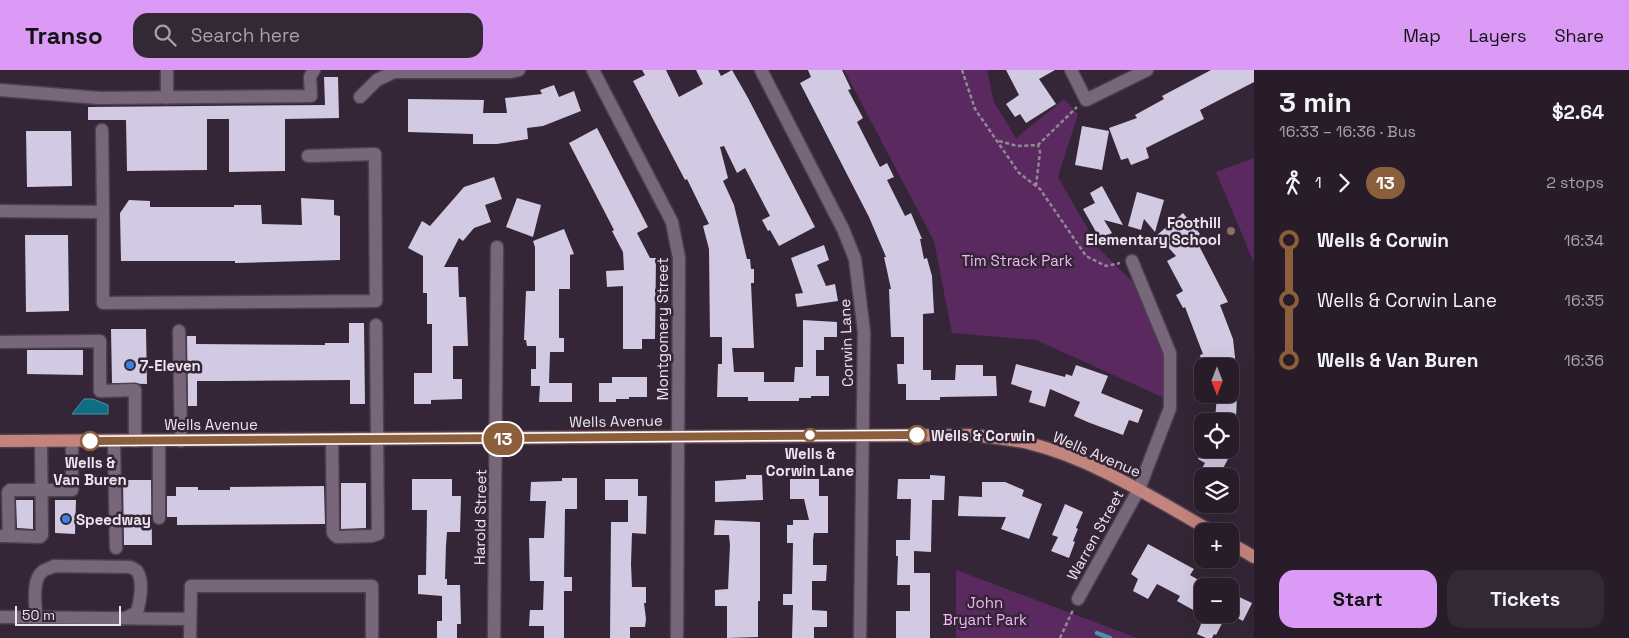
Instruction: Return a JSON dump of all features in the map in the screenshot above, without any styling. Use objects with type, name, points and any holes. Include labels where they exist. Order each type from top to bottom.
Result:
[{"type":"main road","name":"Wells Avenue","points":[[0,441],[971,435],[1028,443],[1079,461],[1139,489],[1197,523]]},
{"type":"main road","points":[[1239,548],[1254,557]]},
{"type":"street","points":[[167,70],[167,98]]},
{"type":"street","points":[[0,90],[100,98],[311,96],[310,77],[314,70]]},
{"type":"street","points":[[360,97],[377,80],[394,72],[511,72],[519,70]]},
{"type":"street","name":"Montgomery Street","points":[[593,70],[672,222],[679,258],[677,638]]},
{"type":"street","name":"Corwin Lane","points":[[761,70],[843,229],[855,259],[864,332],[860,638]]},
{"type":"street","points":[[1071,70],[1086,100],[1147,70]]},
{"type":"street","points":[[102,130],[103,303],[376,301],[375,154],[308,156]]},
{"type":"street","points":[[0,211],[103,212]]},
{"type":"street","name":"Harold Street","points":[[494,638],[497,247]]},
{"type":"street","name":"Warren Street","points":[[1078,599],[1139,489],[1170,408],[1170,353],[1132,261]]},
{"type":"street","points":[[332,440],[333,533],[337,537],[372,536],[378,534],[376,325]]},
{"type":"street","points":[[179,331],[181,441]]},
{"type":"street","points":[[0,342],[100,341],[100,391],[135,390],[135,441]]},
{"type":"street","points":[[41,441],[42,490],[42,535],[40,537],[4,536],[4,501],[10,490],[42,490],[72,490],[72,441]]},
{"type":"street","points":[[114,441],[116,548]]},
{"type":"street","points":[[159,441],[159,518]]},
{"type":"street","points":[[36,618],[38,578],[43,571],[54,566],[64,566],[130,567],[137,571],[140,579],[140,602],[137,612],[126,618]]},
{"type":"street","points":[[190,638],[191,586],[372,586],[372,638]]},
{"type":"street","points":[[0,617],[190,618]]},
{"type":"path","points":[[962,70],[975,109],[1019,173],[1040,189],[1086,256],[1106,266],[1132,261]]},
{"type":"path","points":[[998,140],[1017,146],[1038,145],[1086,100]]},
{"type":"path","points":[[1036,186],[1040,152],[1038,145]]},
{"type":"path","points":[[1060,638],[1078,599]]},
{"type":"green space","name":"Tim Strack Park","points":[[844,70],[987,70],[994,102],[1016,138],[1064,99],[1078,114],[1058,177],[1100,250],[1135,284],[1158,329],[1164,344],[1171,401],[1036,340],[952,333],[934,241]]},
{"type":"green space","points":[[1254,158],[1254,263],[1216,172]]},
{"type":"green space","name":"John Bryant Park","points":[[956,570],[1137,638],[956,638]]},
{"type":"water","points":[[84,399],[93,399],[108,405],[108,414],[72,414]]},
{"type":"building","points":[[642,70],[666,70],[679,97],[703,84],[696,70],[718,70],[721,76],[732,70],[815,227],[779,246],[762,220],[770,216],[745,168],[737,173],[724,146],[720,147],[728,178],[723,181],[734,205],[747,259],[750,259],[751,269],[754,269],[754,283],[751,283],[754,348],[732,348],[734,372],[764,372],[764,382],[794,382],[795,367],[803,367],[803,320],[837,322],[837,337],[824,337],[824,350],[816,350],[816,376],[829,376],[829,396],[799,398],[799,401],[748,401],[748,397],[717,397],[718,364],[722,364],[722,337],[710,337],[709,249],[703,226],[709,224],[687,179],[685,180],[633,81],[645,75]]},
{"type":"building","points":[[808,70],[842,70],[851,89],[848,90],[863,118],[857,122],[880,167],[887,163],[894,177],[887,180],[905,216],[911,213],[922,239],[920,239],[924,259],[927,258],[932,276],[934,313],[923,314],[923,370],[931,370],[931,380],[955,380],[956,365],[983,365],[983,376],[996,376],[997,396],[940,397],[940,400],[906,400],[906,384],[898,384],[897,364],[904,364],[904,337],[891,337],[889,289],[891,289],[884,257],[886,257],[869,217],[800,83],[811,77]]},
{"type":"building","points":[[1006,70],[1055,70],[1039,79],[1056,104],[1026,123],[1020,114],[1015,117],[1006,104],[1019,95]]},
{"type":"building","points":[[1211,70],[1254,70],[1254,82],[1200,110],[1204,119],[1146,148],[1149,158],[1131,165],[1128,158],[1121,160],[1109,128],[1137,118],[1135,115],[1164,99],[1162,96]]},
{"type":"building","points":[[324,77],[338,77],[339,118],[285,119],[285,171],[229,172],[229,119],[207,119],[207,170],[127,171],[126,120],[88,120],[88,107],[325,105]]},
{"type":"building","points":[[554,85],[559,97],[574,91],[581,111],[543,126],[527,128],[528,139],[497,144],[473,144],[473,134],[408,132],[408,99],[484,100],[483,113],[507,113],[505,98],[542,94],[540,90]]},
{"type":"building","points":[[1082,126],[1109,131],[1102,170],[1075,165]]},
{"type":"building","points":[[597,128],[648,227],[637,233],[650,258],[656,258],[655,339],[642,339],[642,349],[623,349],[623,286],[607,287],[606,271],[624,270],[623,252],[612,231],[614,230],[569,143]]},
{"type":"building","points":[[26,131],[71,131],[72,186],[27,187]]},
{"type":"building","points":[[494,177],[502,199],[485,205],[491,222],[474,228],[463,241],[459,238],[444,267],[458,267],[459,297],[466,297],[468,346],[453,346],[453,379],[462,379],[462,399],[431,400],[431,404],[414,404],[414,373],[432,373],[432,324],[427,324],[427,293],[423,293],[423,256],[408,248],[422,221],[430,226],[464,187]]},
{"type":"building","points":[[1102,186],[1123,225],[1104,220],[1112,233],[1100,239],[1083,209],[1095,203],[1090,193]]},
{"type":"building","points":[[1137,192],[1164,200],[1155,232],[1144,219],[1141,230],[1128,226]]},
{"type":"building","points":[[301,198],[334,200],[334,215],[340,216],[340,260],[235,263],[235,261],[121,261],[120,213],[129,200],[150,201],[150,207],[234,207],[234,205],[261,205],[262,224],[302,225]]},
{"type":"building","points":[[517,198],[541,205],[533,237],[506,227]]},
{"type":"building","points":[[1183,213],[1200,234],[1195,238],[1228,302],[1220,305],[1233,339],[1235,358],[1201,358],[1200,355],[1203,354],[1185,307],[1183,308],[1176,295],[1183,291],[1167,261],[1176,256],[1157,235]]},
{"type":"building","points":[[564,229],[574,254],[570,255],[570,289],[559,289],[559,338],[564,338],[564,352],[550,352],[549,383],[572,383],[572,402],[539,402],[540,386],[531,386],[531,369],[536,369],[536,346],[527,346],[526,340],[524,340],[526,291],[535,291],[535,247],[533,241]]},
{"type":"building","points":[[25,235],[68,235],[69,311],[26,312]]},
{"type":"building","points":[[824,245],[829,260],[817,265],[826,286],[835,284],[838,301],[797,307],[795,294],[803,293],[791,258]]},
{"type":"building","points":[[349,323],[364,323],[365,404],[350,404],[350,380],[197,381],[197,406],[188,406],[187,336],[196,336],[196,344],[325,345],[325,343],[349,343]]},
{"type":"building","points":[[111,329],[146,329],[147,384],[112,383]]},
{"type":"building","points":[[27,350],[83,350],[83,375],[27,374]]},
{"type":"building","points":[[1016,364],[1065,377],[1066,374],[1072,376],[1076,365],[1108,376],[1101,393],[1143,410],[1138,423],[1129,420],[1123,435],[1090,423],[1074,416],[1080,402],[1050,389],[1045,407],[1029,402],[1032,391],[1011,384]]},
{"type":"building","points":[[612,377],[647,377],[647,397],[629,397],[629,399],[616,399],[616,402],[599,402],[599,383],[612,383]]},
{"type":"building","points":[[1216,403],[1237,403],[1236,413],[1216,413]]},
{"type":"building","points":[[1198,459],[1228,459],[1223,468],[1202,468],[1205,463]]},
{"type":"building","points":[[746,475],[762,475],[763,500],[715,502],[715,481],[746,479]]},
{"type":"building","points":[[930,475],[945,476],[944,500],[932,500],[931,552],[914,551],[914,573],[930,573],[930,638],[896,638],[896,611],[910,611],[910,585],[897,585],[898,556],[896,556],[896,540],[910,540],[911,499],[897,499],[898,479],[930,479]]},
{"type":"building","points":[[562,478],[577,478],[577,509],[565,509],[564,577],[572,577],[572,591],[564,591],[564,638],[544,638],[544,626],[529,626],[530,610],[543,610],[544,581],[530,581],[529,538],[544,538],[546,501],[530,501],[531,482],[562,481]]},
{"type":"building","points":[[412,479],[452,479],[452,496],[461,496],[460,532],[447,532],[445,579],[447,579],[447,585],[460,585],[461,624],[457,624],[457,638],[437,638],[437,621],[442,621],[442,596],[418,594],[418,575],[426,575],[427,510],[412,510]]},
{"type":"building","points":[[605,479],[638,479],[638,496],[647,496],[646,534],[632,533],[631,564],[632,587],[646,587],[646,603],[644,603],[646,619],[645,627],[630,627],[630,638],[610,638],[611,522],[628,522],[628,500],[605,500]]},
{"type":"building","points":[[790,479],[819,479],[819,496],[828,496],[828,533],[814,533],[813,540],[813,565],[827,565],[826,581],[812,581],[812,610],[827,611],[827,627],[814,627],[814,638],[792,638],[793,605],[783,605],[783,594],[792,594],[793,543],[787,543],[787,525],[793,525],[793,520],[809,520],[804,499],[790,499]]},
{"type":"building","points":[[123,480],[151,480],[152,545],[124,545]]},
{"type":"building","points":[[982,482],[1005,482],[1024,490],[1022,496],[1042,504],[1029,539],[1001,529],[1006,517],[958,516],[959,496],[982,497]]},
{"type":"building","points":[[341,483],[366,483],[366,528],[341,529]]},
{"type":"building","points":[[324,486],[325,524],[177,525],[177,517],[167,517],[167,496],[176,496],[176,487],[198,487],[198,490],[230,490],[230,487]]},
{"type":"building","points":[[16,500],[33,500],[33,529],[17,528]]},
{"type":"building","points":[[55,500],[76,500],[75,534],[55,533]]},
{"type":"building","points":[[1065,504],[1083,512],[1076,528],[1078,529],[1073,541],[1075,542],[1069,558],[1051,551],[1058,537],[1052,535]]},
{"type":"building","points":[[715,520],[760,522],[758,637],[727,638],[727,606],[715,606],[715,590],[728,589],[730,545],[729,535],[714,535]]},
{"type":"building","points":[[1148,544],[1194,569],[1190,575],[1195,578],[1194,610],[1177,601],[1180,596],[1157,584],[1148,599],[1133,591],[1138,579],[1131,574]]},
{"type":"building","points":[[1239,597],[1252,603],[1243,621],[1239,619]]},
{"type":"building","points":[[1201,623],[1222,623],[1216,635],[1214,634],[1212,638],[1206,638],[1197,634]]},
{"type":"waterway","points":[[1097,633],[1110,638]]},
{"type":"bus line","name":"13","points":[[90,441],[917,435]]},
{"type":"place","name":"Foothill Elementary School","points":[[1231,231]]},
{"type":"place","name":"7-Eleven","points":[[130,365]]},
{"type":"place","name":"Wells & Corwin Lane","points":[[810,435]]},
{"type":"place","name":"Wells & Corwin","points":[[917,435]]},
{"type":"place","name":"Wells & Van Buren","points":[[90,441]]},
{"type":"place","name":"Speedway","points":[[66,519]]}]
